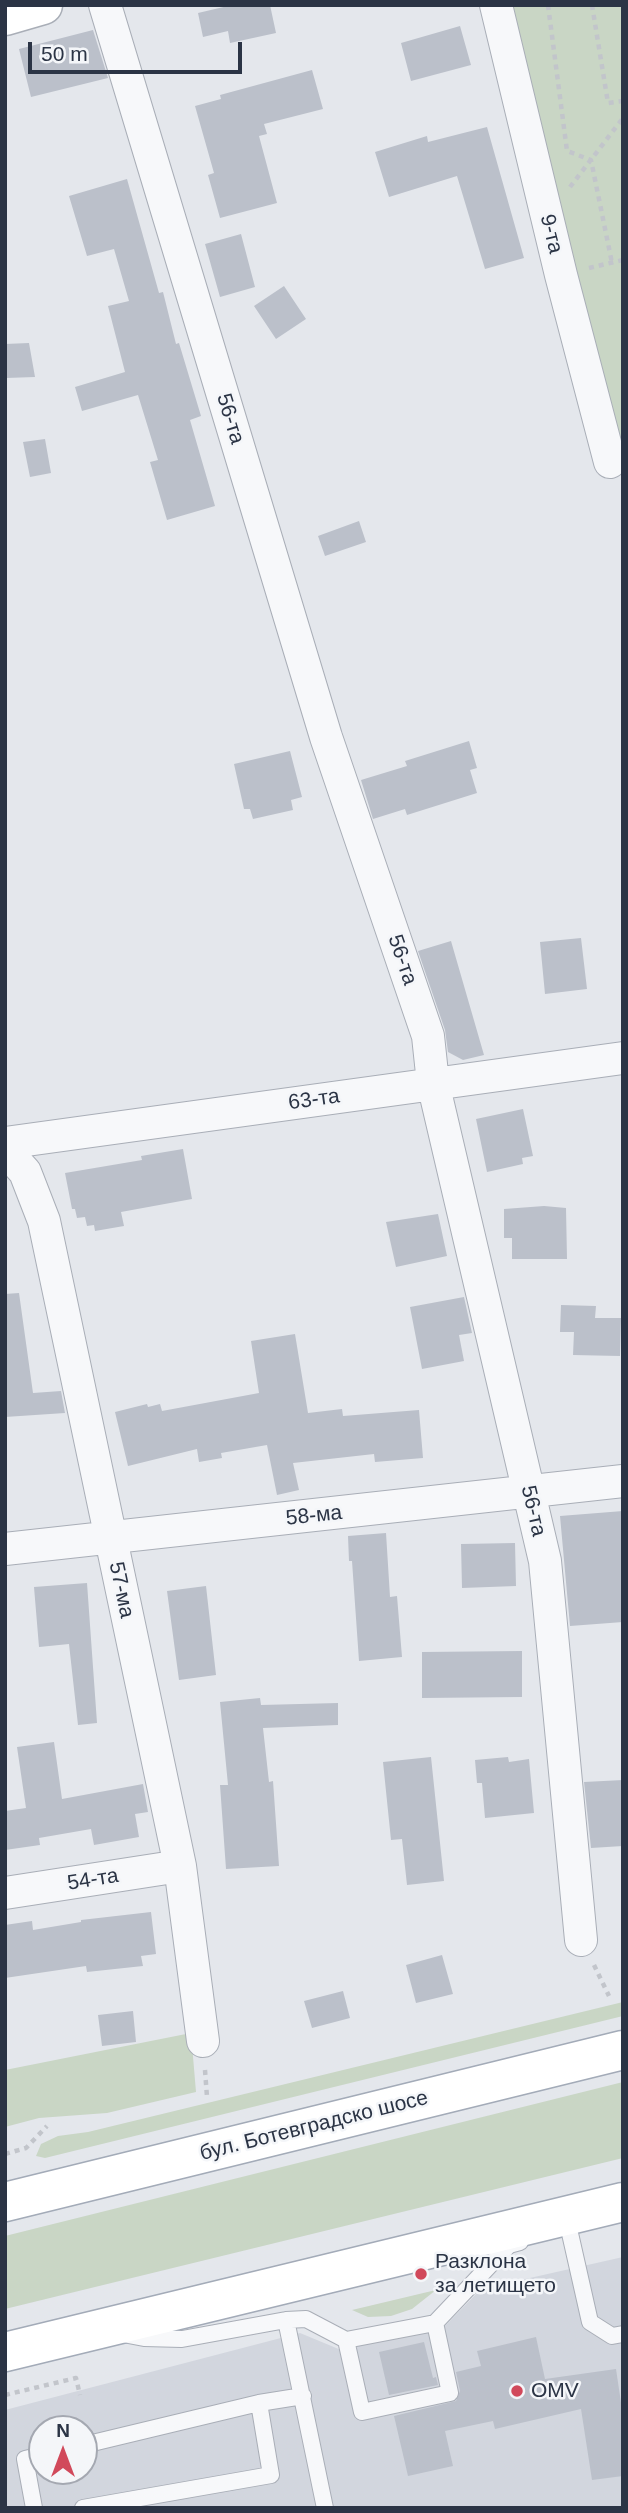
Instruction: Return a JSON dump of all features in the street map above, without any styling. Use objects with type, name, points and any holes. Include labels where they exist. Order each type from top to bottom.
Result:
[{"type":"main road","points":[[5,16],[43,5]]},
{"type":"main road","name":"бул. Ботевградско шосе","points":[[5,2202],[623,2050]]},
{"type":"main road","points":[[5,2352],[623,2202]]},
{"type":"street","name":"56-та","points":[[105,5],[326,737],[428,1035],[433,1083],[545,1561],[581,1940]]},
{"type":"street","name":"9-та","points":[[496,5],[610,462]]},
{"type":"street","name":"63-та","points":[[5,1143],[623,1058]]},
{"type":"street","name":"57-ма","points":[[5,1150],[25,1172],[44,1221],[180,1866],[204,2041]]},
{"type":"street","name":"58-ма","points":[[5,1549],[623,1481]]},
{"type":"street","name":"54-та","points":[[5,1893],[180,1866]]},
{"type":"lane","points":[[100,2329],[144,2338],[182,2339],[286,2320],[306,2319],[346,2340],[435,2323],[509,2245],[569,2229],[623,2207]]},
{"type":"lane","points":[[569,2229],[590,2322],[612,2336],[623,2334]]},
{"type":"lane","points":[[286,2320],[325,2508]]},
{"type":"lane","points":[[346,2340],[362,2412],[450,2393],[435,2323]]},
{"type":"lane","points":[[98,2442],[260,2403],[303,2396]]},
{"type":"lane","points":[[83,2508],[271,2475],[260,2403]]},
{"type":"lane","points":[[28,2458],[25,2459],[28,2475]]},
{"type":"lane","points":[[30,2485],[34,2508]]},
{"type":"path","points":[[548,5],[567,151],[591,160]]},
{"type":"path","points":[[593,5],[608,103],[623,101]]},
{"type":"path","points":[[547,218],[623,118]]},
{"type":"path","points":[[591,160],[612,262]]},
{"type":"path","points":[[5,2154],[26,2148],[47,2126]]},
{"type":"path","points":[[5,2395],[76,2378],[80,2395]]},
{"type":"shaded area","points":[[623,2257],[623,2508],[5,2508],[5,2410],[300,2333],[341,2350],[444,2327],[481,2289]]},
{"type":"green space","points":[[496,5],[623,5],[623,459]]},
{"type":"green space","points":[[623,2002],[623,2016],[45,2158],[36,2156],[41,2144],[58,2136],[88,2132]]},
{"type":"green space","points":[[191,2033],[196,2092],[107,2113],[39,2118],[5,2127],[5,2070]]},
{"type":"green space","points":[[623,2082],[623,2158],[5,2309],[5,2236]]},
{"type":"green space","points":[[436,2290],[412,2309],[391,2316],[368,2317],[352,2310]]},
{"type":"building","points":[[232,5],[270,5],[276,33],[230,43],[228,31],[203,37],[198,13]]},
{"type":"building","points":[[460,26],[471,65],[411,81],[401,43]]},
{"type":"building","points":[[93,30],[108,78],[31,97],[19,49]]},
{"type":"building","points":[[312,70],[323,109],[264,124],[267,134],[259,136],[277,203],[220,218],[208,175],[214,173],[195,106],[221,99],[220,95]]},
{"type":"building","points":[[487,127],[524,258],[485,269],[457,176],[389,197],[375,152],[427,136],[428,142]]},
{"type":"building","points":[[127,179],[159,293],[163,292],[176,344],[179,343],[201,416],[190,420],[215,506],[167,520],[150,462],[158,460],[138,395],[82,411],[75,387],[125,372],[108,306],[129,301],[114,249],[87,256],[69,196]]},
{"type":"building","points":[[241,234],[255,287],[220,297],[205,244]]},
{"type":"building","points":[[284,286],[306,319],[276,339],[254,306]]},
{"type":"building","points":[[29,343],[35,377],[6,378],[5,344]]},
{"type":"building","points":[[45,439],[51,473],[30,477],[23,442]]},
{"type":"building","points":[[359,521],[366,542],[325,556],[318,536]]},
{"type":"building","points":[[469,741],[477,768],[470,770],[477,793],[407,815],[405,809],[373,819],[361,780],[407,766],[405,761]]},
{"type":"building","points":[[290,751],[302,797],[291,800],[293,810],[253,819],[250,809],[244,809],[234,764]]},
{"type":"building","points":[[581,938],[587,989],[545,994],[540,942]]},
{"type":"building","points":[[451,941],[484,1055],[463,1060],[448,1052],[445,1030],[418,951]]},
{"type":"building","points":[[523,1109],[533,1156],[522,1158],[523,1164],[487,1172],[476,1119]]},
{"type":"building","points":[[183,1149],[192,1199],[121,1212],[124,1226],[95,1231],[94,1225],[87,1226],[85,1217],[77,1218],[75,1209],[72,1209],[65,1173],[142,1160],[141,1156]]},
{"type":"building","points":[[544,1206],[566,1208],[567,1259],[512,1259],[512,1238],[504,1238],[504,1209]]},
{"type":"building","points":[[438,1214],[447,1256],[396,1267],[386,1222]]},
{"type":"building","points":[[19,1293],[33,1393],[61,1391],[65,1413],[5,1417],[5,1294]]},
{"type":"building","points":[[464,1297],[472,1333],[459,1335],[464,1361],[422,1369],[410,1307]]},
{"type":"building","points":[[561,1305],[596,1306],[595,1318],[621,1318],[620,1356],[573,1355],[574,1332],[560,1332]]},
{"type":"building","points":[[295,1334],[308,1413],[342,1409],[343,1416],[419,1410],[423,1458],[375,1462],[374,1454],[293,1463],[299,1490],[277,1495],[267,1445],[221,1453],[222,1458],[199,1462],[197,1449],[128,1466],[115,1412],[147,1404],[148,1407],[160,1404],[162,1411],[259,1393],[251,1341]]},
{"type":"building","points":[[623,1511],[623,1622],[570,1626],[560,1516]]},
{"type":"building","points":[[386,1533],[390,1597],[397,1596],[402,1657],[359,1661],[348,1536]]},
{"type":"building","points":[[515,1543],[516,1586],[462,1588],[461,1544]]},
{"type":"building","points":[[87,1583],[97,1723],[78,1725],[69,1644],[39,1647],[34,1587]]},
{"type":"building","points":[[206,1586],[216,1675],[179,1680],[167,1591]]},
{"type":"building","points":[[522,1651],[522,1697],[422,1698],[422,1652]]},
{"type":"building","points":[[260,1698],[261,1705],[338,1703],[338,1725],[263,1728],[269,1782],[273,1781],[279,1866],[226,1869],[220,1785],[228,1785],[220,1702]]},
{"type":"building","points":[[54,1742],[62,1799],[143,1784],[148,1812],[135,1814],[139,1837],[94,1845],[91,1829],[39,1838],[40,1845],[5,1850],[5,1811],[26,1808],[17,1747]]},
{"type":"building","points":[[431,1757],[444,1881],[407,1885],[402,1839],[391,1840],[383,1762]]},
{"type":"building","points":[[508,1757],[509,1762],[529,1759],[534,1813],[485,1818],[482,1783],[477,1783],[475,1760]]},
{"type":"building","points":[[623,1780],[623,1846],[591,1848],[584,1782]]},
{"type":"building","points":[[151,1912],[156,1954],[141,1956],[143,1966],[87,1972],[86,1966],[5,1978],[5,1925],[32,1921],[33,1930],[81,1920]]},
{"type":"building","points":[[442,1955],[453,1994],[416,2003],[406,1965]]},
{"type":"building","points":[[343,1991],[350,2018],[312,2028],[304,2001]]},
{"type":"building","points":[[133,2011],[136,2042],[102,2046],[98,2015]]},
{"type":"building","points":[[536,2337],[545,2379],[616,2369],[623,2416],[623,2476],[592,2480],[581,2409],[495,2429],[493,2421],[445,2431],[453,2466],[408,2476],[394,2416],[456,2401],[460,2391],[456,2372],[481,2366],[477,2351]]},
{"type":"building","points":[[424,2342],[433,2378],[436,2377],[438,2385],[389,2395],[379,2352]]},
{"type":"place","name":"Разклона за летището","points":[[421,2274]]},
{"type":"place","name":"OMV","points":[[517,2391]]}]
